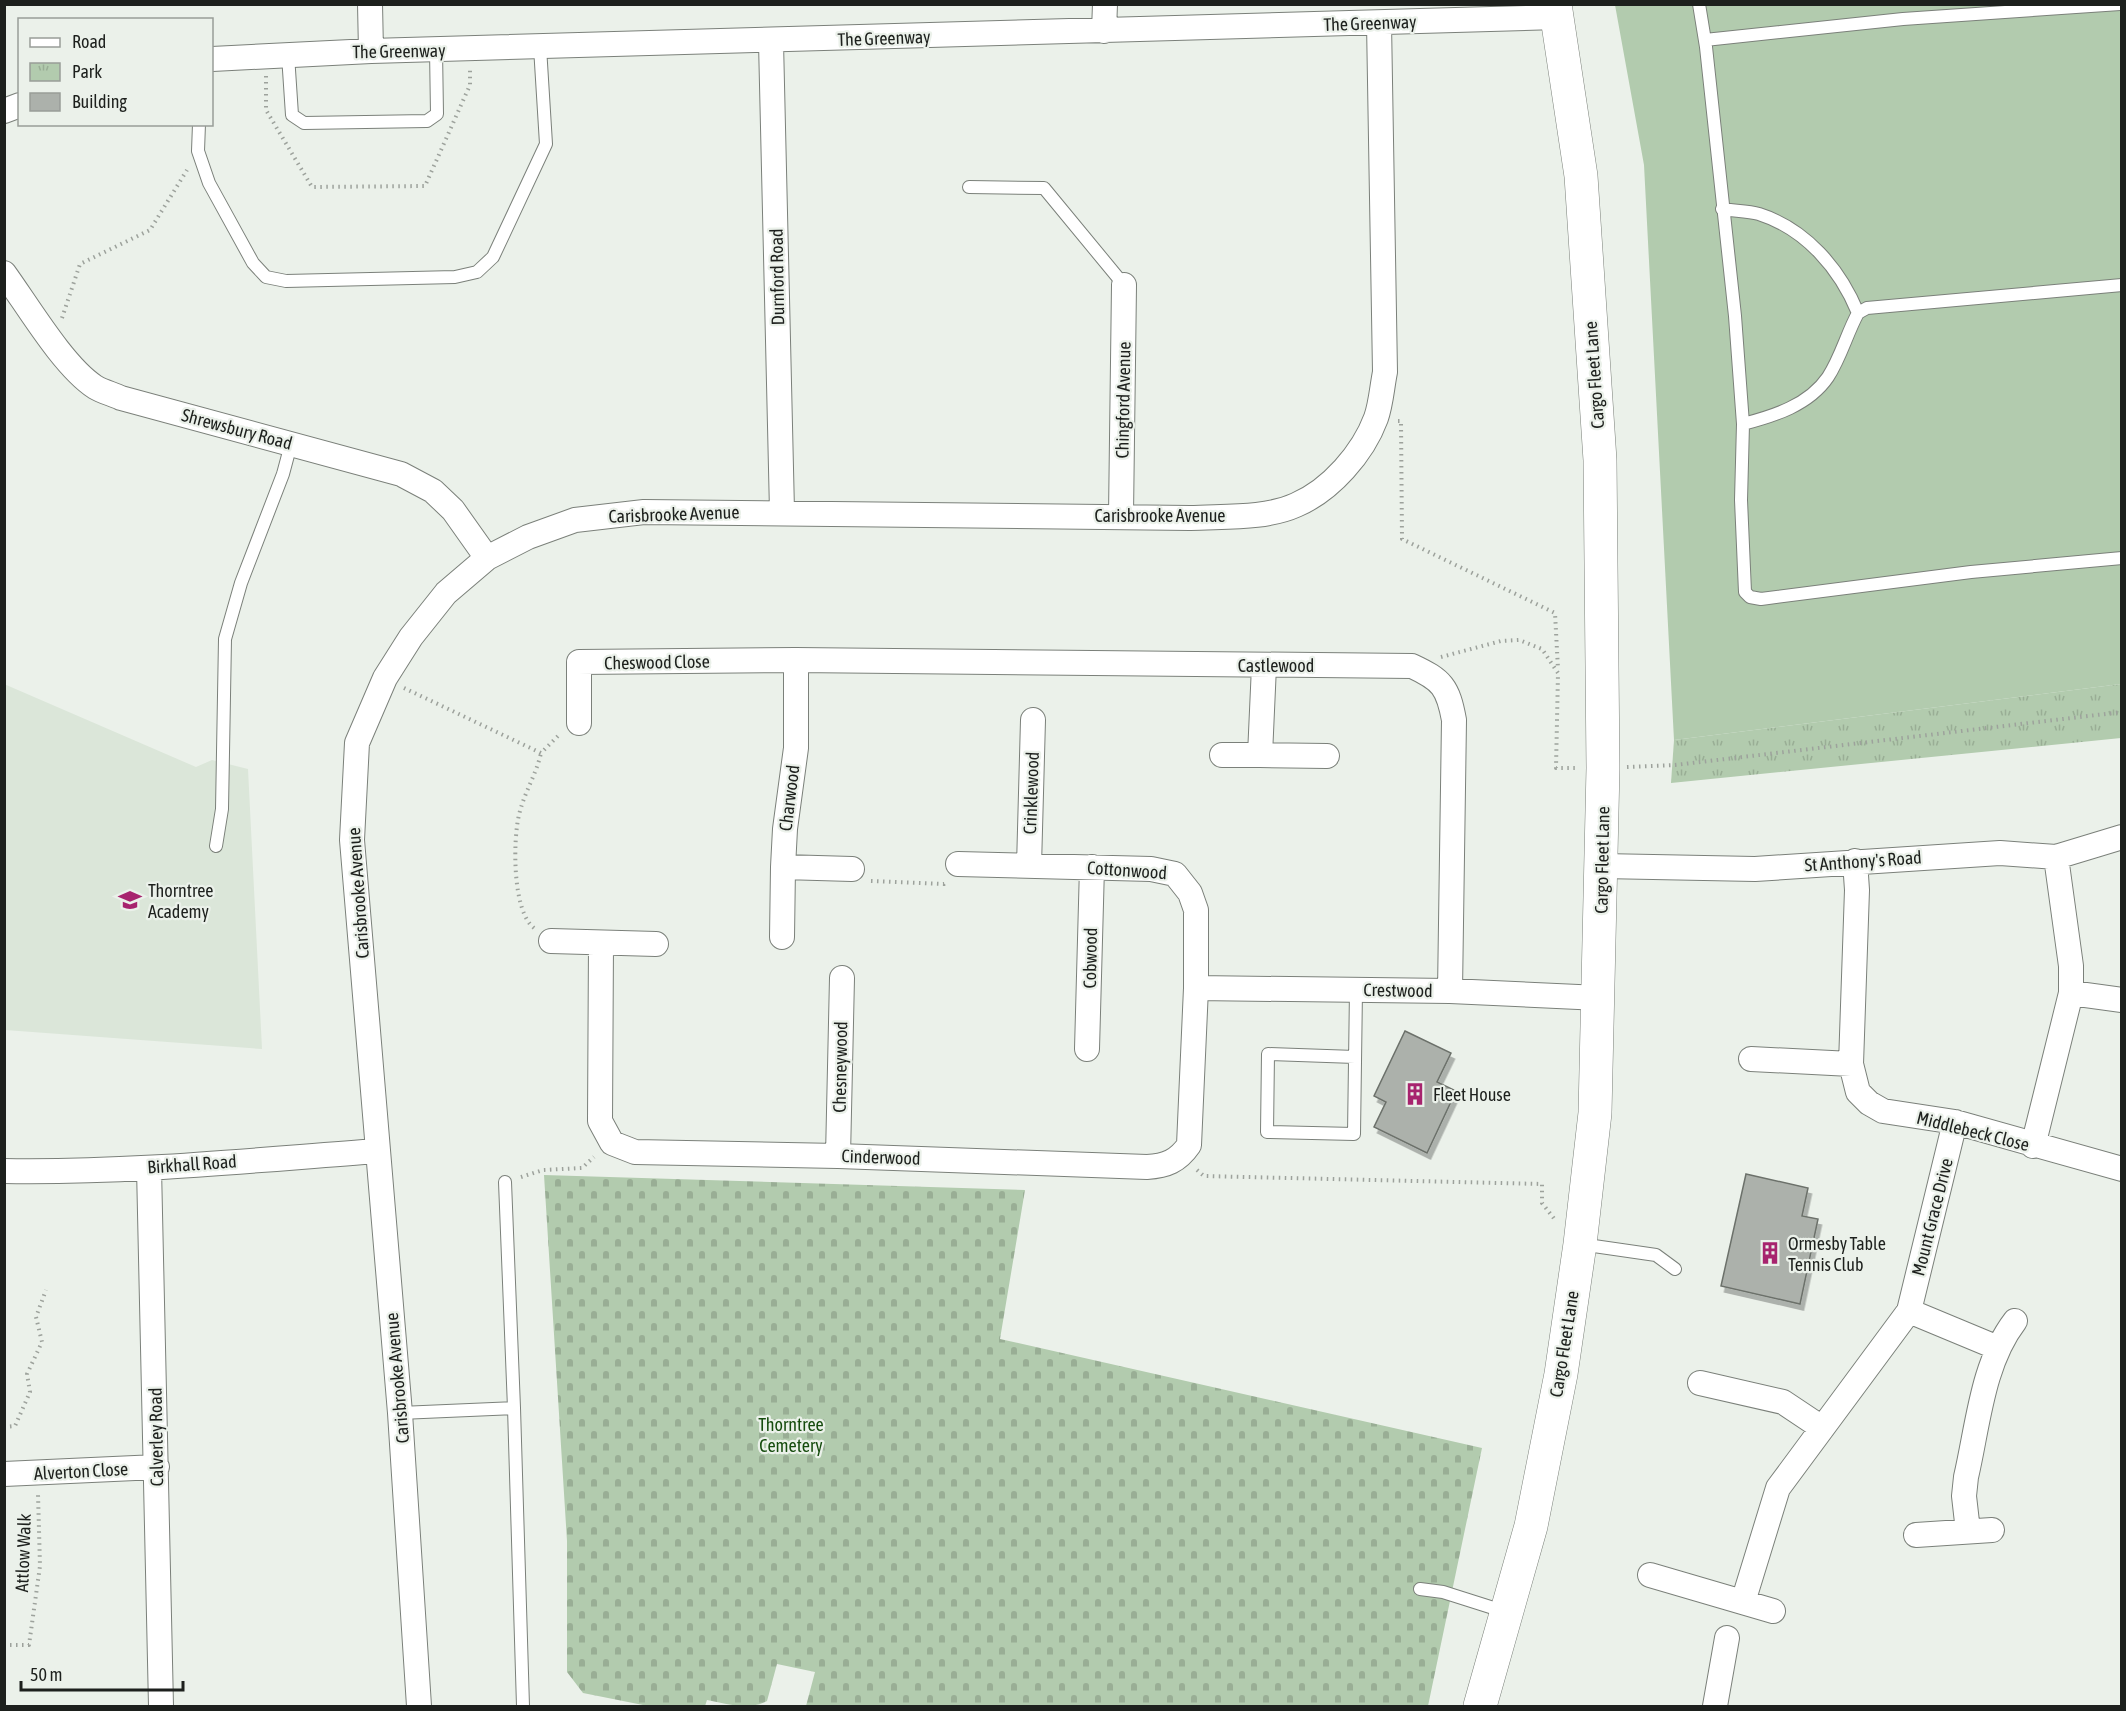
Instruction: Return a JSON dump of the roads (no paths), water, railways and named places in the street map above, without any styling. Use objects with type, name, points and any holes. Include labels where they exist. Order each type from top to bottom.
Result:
[{"type":"main road","name":"Cargo Fleet Lane","points":[[1480,1707],[1531,1526],[1561,1374],[1580,1244],[1595,1113],[1600,998],[1604,768],[1600,460],[1581,176],[1556,11]]},
{"type":"street","points":[[370,4],[371,51]]},
{"type":"street","points":[[1104,31],[1105,4]]},
{"type":"street","name":"The Greenway","points":[[213,59],[371,51],[771,42],[1379,23],[1556,11]]},
{"type":"street","name":"Carisbrooke Avenue","points":[[419,1707],[400,1413],[352,840],[357,743],[385,678],[411,637],[446,593],[488,558],[528,537],[574,520],[644,512],[1122,515],[1190,518],[1242,515],[1296,505],[1333,481],[1356,452],[1376,418],[1384,372],[1379,23]]},
{"type":"street","name":"Durnford Road","points":[[771,42],[782,512]]},
{"type":"street","name":"Shrewsbury Road","points":[[4,273],[54,342],[95,387],[121,398],[401,474],[434,491],[453,510],[488,558]]},
{"type":"street","name":"Chingford Avenue","points":[[1122,515],[1124,285]]},
{"type":"street","name":"Castlewood","points":[[796,660],[1412,666],[1435,677],[1449,694],[1454,720],[1450,991]]},
{"type":"street","name":"Cheswood Close","points":[[579,723],[579,662],[796,660]]},
{"type":"street","name":"Charwood","points":[[782,937],[786,819],[796,748],[796,660]]},
{"type":"street","points":[[1260,755],[1264,666]]},
{"type":"street","name":"Crinklewood","points":[[1029,866],[1033,720]]},
{"type":"street","points":[[1222,755],[1327,756]]},
{"type":"street","name":"St Anthony's Road","points":[[1602,866],[1755,869],[2000,853],[2055,857],[2121,837]]},
{"type":"street","points":[[2033,1146],[2071,993],[2071,966],[2055,857]]},
{"type":"street","name":"Middlebeck Close","points":[[1855,861],[1857,890],[1851,1064],[1858,1092],[1869,1103],[1883,1110],[1955,1122],[2033,1146],[2121,1169]]},
{"type":"street","name":"Cottonwood","points":[[958,864],[1151,869],[1175,874],[1190,893],[1196,910],[1196,988]]},
{"type":"street","points":[[783,867],[852,869]]},
{"type":"street","name":"Cobwood","points":[[1087,1049],[1092,867]]},
{"type":"street","points":[[551,941],[656,944]]},
{"type":"street","name":"Cinderwood","points":[[601,943],[600,1120],[612,1143],[635,1152],[1164,1166],[1180,1157],[1189,1144],[1196,988]]},
{"type":"street","name":"Chesneywood","points":[[838,1156],[842,978]]},
{"type":"street","name":"Crestwood","points":[[1196,988],[1450,991],[1600,998]]},
{"type":"street","points":[[2071,993],[2121,1000]]},
{"type":"street","points":[[1751,1059],[1851,1064]]},
{"type":"street","name":"Mount Grace Drive","points":[[1743,1602],[1772,1501],[1778,1488],[1909,1311],[1955,1122]]},
{"type":"street","name":"Birkhall Road","points":[[4,1171],[56,1172],[149,1168],[378,1150]]},
{"type":"street","name":"Calverley Road","points":[[149,1168],[162,1707]]},
{"type":"street","points":[[1909,1311],[1998,1348]]},
{"type":"street","points":[[1968,1531],[1964,1496],[1966,1477],[1998,1348],[2015,1321]]},
{"type":"street","points":[[1700,1383],[1783,1402],[1822,1428]]},
{"type":"street","name":"Alverton Close","points":[[4,1474],[157,1467]]},
{"type":"street","points":[[1916,1535],[1992,1530]]},
{"type":"street","points":[[1650,1575],[1773,1611]]},
{"type":"street","points":[[1715,1707],[1727,1638]]},
{"type":"lane","points":[[1699,4],[1705,40],[1735,316],[1743,424],[1741,500],[1744,592],[1750,597],[1761,600],[1971,572],[2121,558]]},
{"type":"lane","points":[[1705,40],[1903,19],[2120,4]]},
{"type":"lane","points":[[198,126],[198,151],[209,183],[253,263],[266,277],[286,281],[455,277],[477,272],[493,256],[546,144],[540,48]]},
{"type":"lane","points":[[288,55],[292,115],[304,123],[427,121],[437,114],[436,50]]},
{"type":"lane","points":[[969,187],[1044,188],[1124,285]]},
{"type":"lane","points":[[1722,209],[1759,214],[1792,230],[1816,249],[1842,279],[1858,313]]},
{"type":"lane","points":[[1743,424],[1774,416],[1798,404],[1827,378],[1858,313],[1867,308],[2121,285]]},
{"type":"lane","points":[[216,846],[222,809],[225,639],[241,583],[283,474],[291,444]]},
{"type":"lane","points":[[1355,1057],[1268,1054],[1267,1132],[1354,1134],[1356,990]]},
{"type":"lane","points":[[506,1182],[523,1707]]},
{"type":"lane","points":[[1580,1244],[1656,1255],[1675,1269]]},
{"type":"lane","points":[[400,1413],[514,1408]]},
{"type":"lane","points":[[1420,1589],[1443,1592],[1506,1612]]},
{"type":"place","name":"Thorntree Academy","points":[[130,900]]},
{"type":"place","name":"Fleet House","points":[[1415,1094]]},
{"type":"place","name":"Ormesby Table Tennis Club","points":[[1770,1253]]},
{"type":"park label","name":"Thorntree Cemetery","points":[[791,1434]]}]
